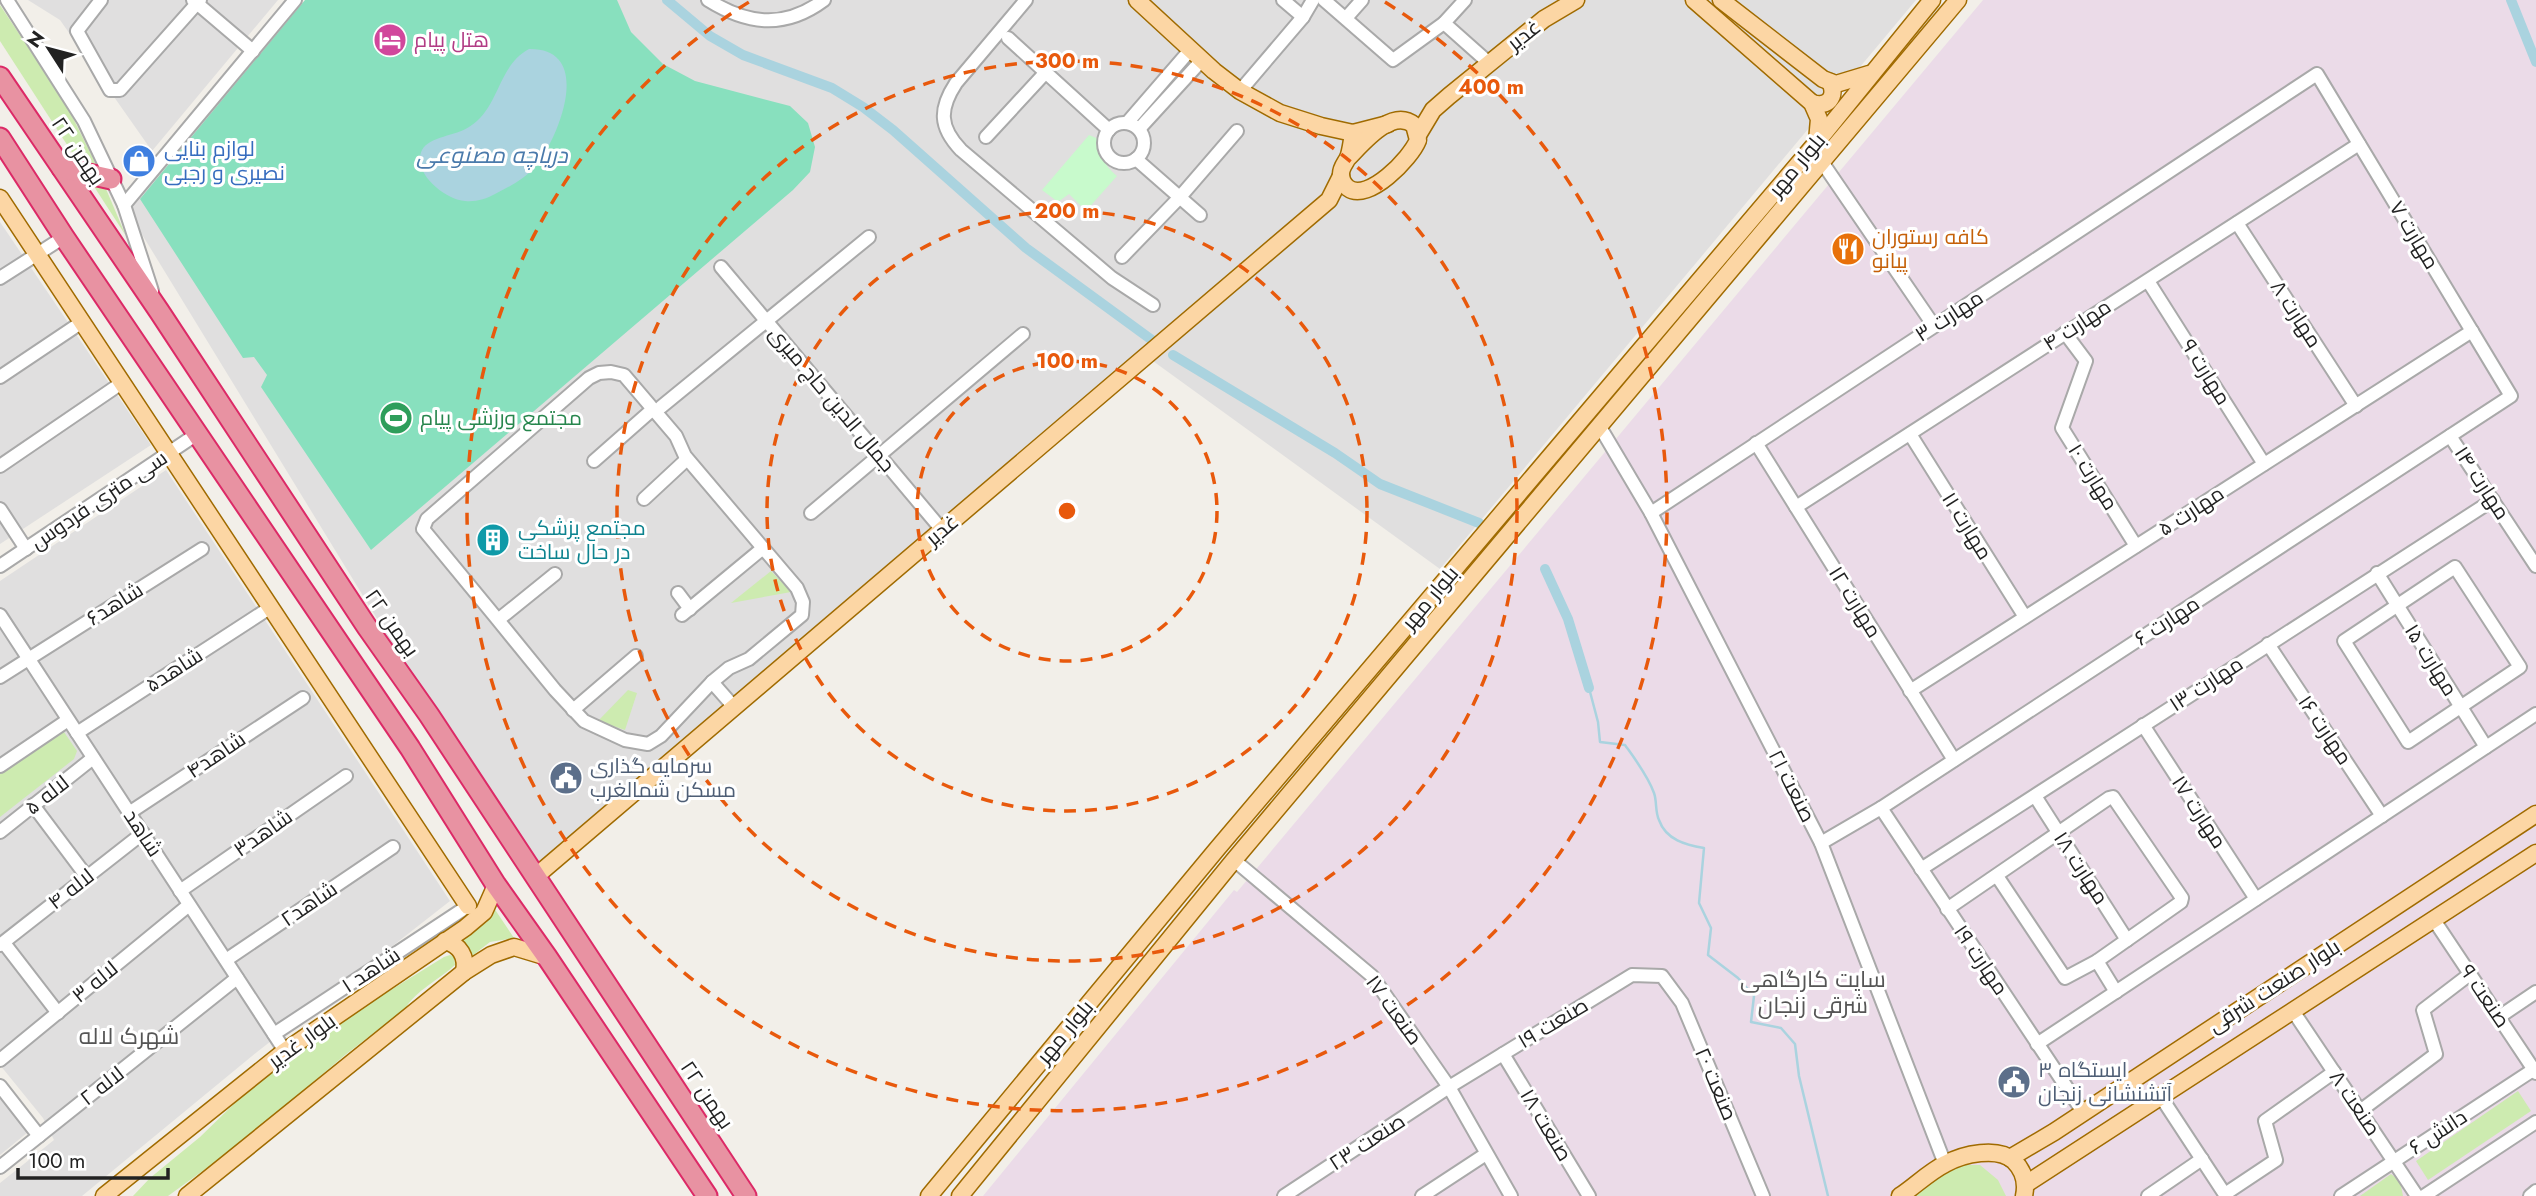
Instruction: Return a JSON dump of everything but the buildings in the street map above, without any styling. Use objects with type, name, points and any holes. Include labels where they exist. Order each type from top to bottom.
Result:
[{"type":"highway","name":"۲۲ بهمن","points":[[0,76],[367,627],[429,715],[746,1196]]},
{"type":"highway","points":[[0,138],[343,653],[410,748],[496,885],[706,1196]]},
{"type":"highway","points":[[62,168],[111,179]]},
{"type":"highway","points":[[343,653],[341,631],[346,624],[360,623],[367,627]]},
{"type":"main road","points":[[1137,0],[1240,91],[1280,113],[1321,127],[1353,133],[1397,120],[1406,120],[1433,110]]},
{"type":"main road","points":[[1544,19],[1559,0]]},
{"type":"main road","name":"غدیر","points":[[535,877],[1329,200],[1353,191],[1367,190],[1395,172],[1416,145],[1418,135],[1433,110],[1544,19],[1576,0]]},
{"type":"main road","points":[[1693,0],[1812,103],[1819,119],[1817,142]]},
{"type":"main road","points":[[1720,0],[1830,82],[1836,84],[1871,74]]},
{"type":"main road","name":"بلوار مهر","points":[[929,1196],[1226,839],[1817,142],[1932,0]]},
{"type":"main road","name":"بلوار مهر","points":[[960,1196],[1234,860],[1958,0]]},
{"type":"main road","points":[[1812,103],[1827,103],[1832,97],[1830,82]]},
{"type":"main road","points":[[1406,120],[1414,125],[1418,135]]},
{"type":"main road","points":[[1348,158],[1367,139],[1388,124]]},
{"type":"main road","name":"غدیر","points":[[1329,200],[1341,176],[1342,166],[1348,158],[1353,133]]},
{"type":"main road","points":[[1341,176],[1345,185],[1353,191]]},
{"type":"main road","points":[[3,208],[170,452],[468,906]]},
{"type":"main road","points":[[1468,553],[1482,566]]},
{"type":"main road","name":"بلوار صنعت شرقی","points":[[2010,1158],[2536,814]]},
{"type":"main road","name":"بلوار صنعت شرقی","points":[[2025,1190],[2161,1097],[2536,853]]},
{"type":"main road","name":"بلوار غدیر","points":[[104,1196],[285,1051],[465,928],[484,912],[496,885]]},
{"type":"main road","points":[[445,941],[452,943],[462,952],[465,958],[464,972]]},
{"type":"main road","points":[[187,1196],[464,972],[491,955],[514,947],[547,957]]},
{"type":"main road","points":[[2316,959],[2333,985]]},
{"type":"main road","points":[[1900,1196],[1945,1164],[1978,1154],[1995,1153],[2010,1158],[2020,1168],[2025,1190]]},
{"type":"main road","points":[[123,1196],[126,1178]]},
{"type":"street","points":[[7,0],[85,121],[124,205],[159,312]]},
{"type":"street","points":[[101,0],[77,30],[110,90],[120,90],[197,1],[253,51]]},
{"type":"street","points":[[124,205],[295,0]]},
{"type":"street","points":[[708,0],[744,18],[760,21],[793,18],[824,0]]},
{"type":"street","points":[[1026,0],[946,97],[943,109],[946,131],[961,150],[1112,278],[1153,305]]},
{"type":"street","points":[[1283,0],[1303,18]]},
{"type":"street","points":[[1240,91],[1303,18],[1313,0]]},
{"type":"street","points":[[1324,0],[1393,60],[1444,23],[1465,0]]},
{"type":"street","points":[[1346,18],[1363,0]]},
{"type":"street","points":[[1444,23],[1489,63]]},
{"type":"street","points":[[1008,38],[1109,130]]},
{"type":"street","points":[[1126,123],[1196,54]]},
{"type":"street","points":[[1139,130],[1196,54]]},
{"type":"street","points":[[986,137],[1046,72]]},
{"type":"street","name":"مهارت ۷","points":[[2317,74],[2511,396]]},
{"type":"street","name":"مهارت ۳","points":[[1651,513],[2317,74]]},
{"type":"street","points":[[1126,123],[1139,130],[1144,139],[1143,150],[1136,159],[1125,163],[1114,160],[1106,152],[1104,140],[1109,130],[1117,124],[1126,123]]},
{"type":"street","points":[[1122,257],[1180,197],[1237,131]]},
{"type":"street","name":"مهارت ۴","points":[[1796,507],[2360,144]]},
{"type":"street","points":[[1136,159],[1200,215]]},
{"type":"street","points":[[1822,162],[1934,326]]},
{"type":"street","name":"مهارت ۸","points":[[2237,223],[2356,406]]},
{"type":"street","points":[[0,278],[64,237]]},
{"type":"street","points":[[594,461],[869,237]]},
{"type":"street","name":"جمال الدین حاج میری","points":[[721,267],[942,530]]},
{"type":"street","name":"مهارت ۹","points":[[2148,281],[2264,464]]},
{"type":"street","points":[[0,377],[82,322]]},
{"type":"street","name":"مهارت ۵","points":[[1910,691],[2472,331]]},
{"type":"street","name":"مهارت ۱۰","points":[[2065,333],[2086,361],[2062,428],[2136,546]]},
{"type":"street","points":[[811,513],[1023,334]]},
{"type":"street","points":[[599,373],[624,375],[657,408],[676,436],[687,459],[797,588],[803,602],[802,615],[749,659],[729,668],[712,682],[661,736],[648,744],[625,740],[584,721],[573,710],[423,529],[427,519],[589,378],[599,373]]},
{"type":"street","points":[[0,466],[123,382]]},
{"type":"street","name":"مهارت ۶","points":[[1821,843],[1881,808],[2511,396]]},
{"type":"street","name":"صنعت ۲۱","points":[[1600,427],[1651,513],[1821,843],[1945,1164]]},
{"type":"street","name":"سی متری فردوس","points":[[0,566],[197,434]]},
{"type":"street","name":"مهارت ۱۱","points":[[1910,434],[2025,617]]},
{"type":"street","name":"مهارت ۱۴","points":[[2450,436],[2536,566]]},
{"type":"street","name":"مهارت ۱۲","points":[[1756,443],[1954,760]]},
{"type":"street","points":[[644,499],[687,459]]},
{"type":"street","name":"مهارت ۱۳","points":[[1921,869],[2493,500]]},
{"type":"street","points":[[0,509],[26,549]]},
{"type":"street","points":[[678,593],[686,612],[763,548]]},
{"type":"street","name":"شاهد۶","points":[[0,677],[202,550]]},
{"type":"street","points":[[2455,568],[2520,667],[2408,742],[2344,641],[2397,605],[2455,568]]},
{"type":"street","name":"مهارت ۱۵","points":[[2377,573],[2486,747]]},
{"type":"street","points":[[498,620],[555,574]]},
{"type":"street","name":"شاهد۵","points":[[77,733],[271,607]]},
{"type":"street","name":"شاهد","points":[[0,615],[285,1051]]},
{"type":"street","name":"مهارت ۱۶","points":[[2268,644],[2382,816]]},
{"type":"street","points":[[573,710],[636,656]]},
{"type":"street","points":[[712,682],[734,707]]},
{"type":"street","name":"شاهد۴","points":[[130,813],[303,698]]},
{"type":"street","points":[[2038,1044],[2536,715]]},
{"type":"street","points":[[0,766],[68,720]]},
{"type":"street","name":"مهارت ۱۷","points":[[2143,725],[2256,900]]},
{"type":"street","name":"لاله ۵","points":[[0,832],[93,758]]},
{"type":"street","name":"شاهد۳","points":[[180,891],[346,776]]},
{"type":"street","name":"مهارت ۱۸","points":[[2035,796],[2127,940]]},
{"type":"street","points":[[1947,909],[2109,797],[2113,797],[2180,894],[2181,902],[2097,961],[2066,978],[1997,876]]},
{"type":"street","points":[[33,805],[86,877]]},
{"type":"street","name":"مهارت ۱۹","points":[[1881,808],[2083,1112]]},
{"type":"street","name":"لاله ۴","points":[[2,944],[143,834]]},
{"type":"street","name":"شاهد۲","points":[[226,960],[393,847]]},
{"type":"street","name":"صنعت ۱۷","points":[[1234,860],[1372,976],[1449,1087],[1511,1196]]},
{"type":"street","name":"لاله ۳","points":[[0,1060],[189,905]]},
{"type":"street","name":"شاهد ۱","points":[[274,1034],[468,906]]},
{"type":"street","name":"صنعت ۹","points":[[2434,920],[2535,1070]]},
{"type":"street","points":[[2,944],[58,1013]]},
{"type":"street","points":[[2097,961],[2116,992]]},
{"type":"street","points":[[2360,1111],[2436,1054],[2423,1010],[2470,974]]},
{"type":"street","name":"صنعت ۱۹","points":[[1449,1087],[1632,975],[1661,976]]},
{"type":"street","name":"صنعت ۲۰","points":[[1661,976],[1682,1003],[1763,1196]]},
{"type":"street","name":"لاله ۲","points":[[0,1167],[237,978]]},
{"type":"street","points":[[2499,1017],[2536,992]]},
{"type":"street","name":"صنعت ۸","points":[[2294,1011],[2417,1196]]},
{"type":"street","name":"صنعت ۱۸","points":[[1503,1054],[1588,1196]]},
{"type":"street","name":"دانش ۶","points":[[2341,1196],[2535,1070]]},
{"type":"street","points":[[2161,1097],[2225,1195],[2276,1160],[2265,1121],[2334,1072]]},
{"type":"street","points":[[0,1086],[39,1136]]},
{"type":"street","name":"صنعت ۲۳","points":[[1284,1196],[1449,1087]]},
{"type":"street","points":[[2424,1196],[2536,1122]]},
{"type":"street","points":[[1422,1196],[1486,1154]]},
{"type":"street","points":[[2148,1196],[2202,1159]]},
{"type":"street","points":[[2530,1196],[2536,1191]]},
{"type":"shaded area","points":[[28,0],[278,0],[152,151],[60,20]]},
{"type":"shaded area","points":[[312,0],[1916,0],[1440,569],[1146,356],[535,877],[124,205]]},
{"type":"shaded area","points":[[1983,0],[2536,0],[2536,1196],[983,1196],[1234,890],[1237,892]]},
{"type":"shaded area","points":[[0,222],[151,445],[0,544]]},
{"type":"shaded area","points":[[166,470],[450,901],[257,1052],[82,1196],[0,1196],[0,1183],[54,1140],[43,1118],[0,1065],[0,581]]},
{"type":"shaded area","points":[[0,1096],[28,1132],[0,1155]]},
{"type":"green space","points":[[305,0],[617,0],[631,32],[663,64],[695,81],[790,106],[808,123],[815,147],[810,172],[793,190],[371,550],[261,387],[267,375],[254,357],[243,358],[140,199]]},
{"type":"green space","points":[[0,5],[67,106],[92,156],[126,236],[0,41]]},
{"type":"green space","points":[[1089,135],[1101,140],[1104,160],[1117,176],[1086,211],[1069,194],[1058,202],[1042,190]]},
{"type":"green space","points":[[771,571],[791,592],[731,603]]},
{"type":"green space","points":[[628,690],[637,693],[625,730],[598,721]]},
{"type":"green space","points":[[64,732],[77,751],[74,759],[0,817],[0,774]]},
{"type":"green space","points":[[494,908],[514,938],[490,942],[468,959],[459,942],[487,922]]},
{"type":"green space","points":[[450,955],[454,957],[455,965],[244,1141],[168,1196],[133,1196],[150,1178],[200,1137],[270,1069],[315,1037]]},
{"type":"green space","points":[[2518,1091],[2531,1111],[2428,1180],[2416,1161]]},
{"type":"green space","points":[[1964,1165],[1980,1165],[1998,1180],[2006,1196],[1909,1196],[1939,1174]]},
{"type":"green space","points":[[2391,1174],[2400,1181],[2403,1196],[2360,1196]]},
{"type":"water","name":"دریاچه مصنوعی","points":[[529,49],[549,53],[561,63],[566,78],[566,97],[561,117],[544,154],[526,175],[488,197],[469,201],[448,196],[425,176],[421,167],[422,150],[431,142],[464,130],[479,119],[510,66]]},
{"type":"waterway","points":[[667,0],[710,36],[743,55],[832,88],[863,107],[893,130],[1026,248],[1156,343]]},
{"type":"waterway","points":[[2511,0],[2536,62]]},
{"type":"waterway","points":[[1173,355],[1335,453],[1380,484],[1479,523]]},
{"type":"waterway","points":[[1545,569],[1568,619],[1589,688]]},
{"type":"waterway","points":[[1589,688],[1600,742],[1625,745],[1651,787],[1658,817],[1666,832],[1684,843],[1704,848],[1699,903],[1711,928],[1708,955],[1738,978],[1754,996],[1751,1022],[1781,1028],[1795,1044],[1799,1076],[1828,1196]]},
{"type":"place","name":"هتل پیام","points":[[390,40]]},
{"type":"place","name":"لوازم بنایی نصیری و رجبی","points":[[139,161]]},
{"type":"place","name":"كافه رستوران پيانو","points":[[1848,249]]},
{"type":"place","name":"مجتمع ورزشی پیام","points":[[396,418]]},
{"type":"place","name":"مجتمع پزشکی در حال ساخت","points":[[493,540]]},
{"type":"place","name":"سرمایه گذاری مسکن شمالغرب","points":[[566,778]]},
{"type":"place","name":"ایستگاه ۳ آتشنشانی زنجان","points":[[2014,1082]]},
{"type":"district","name":"سایت کارگاهی شرقی زنجان","points":[[1813,992]]},
{"type":"district","name":"شهرک لاله","points":[[129,1036]]}]
